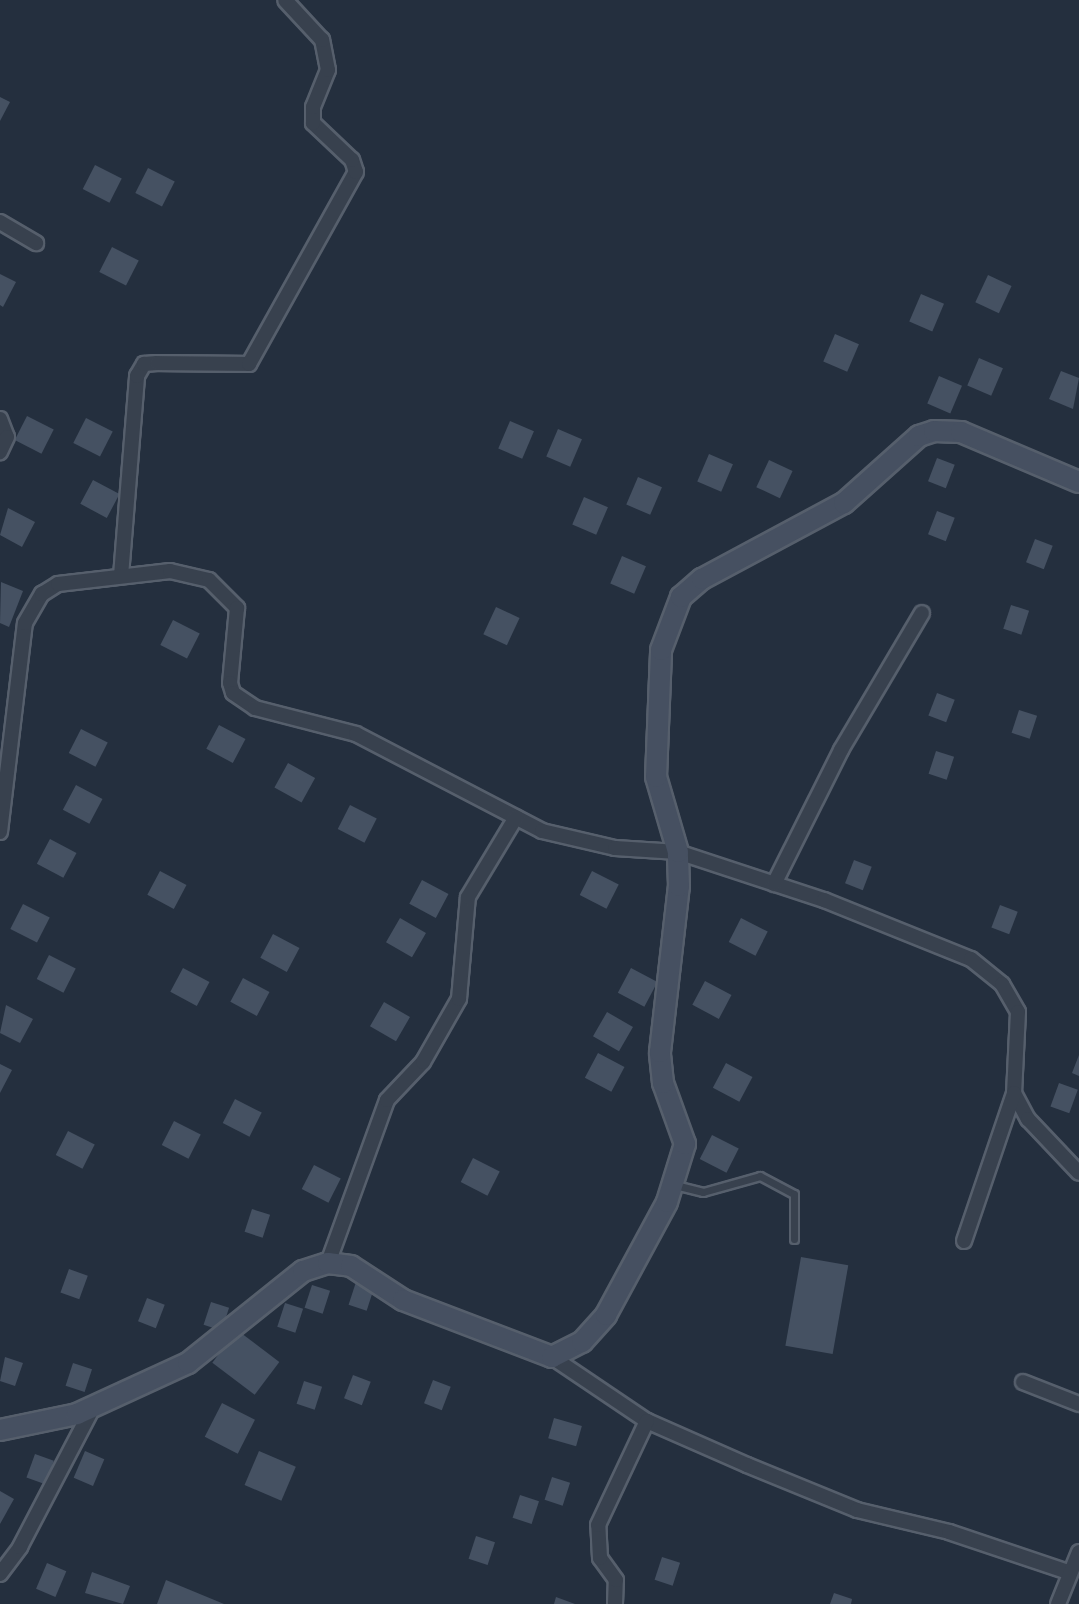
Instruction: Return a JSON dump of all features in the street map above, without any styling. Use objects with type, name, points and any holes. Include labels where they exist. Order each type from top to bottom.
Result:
[{"type":"street","points":[[122,576],[136,376],[144,364],[249,364],[356,172],[352,160],[314,123],[313,107],[328,70],[322,40],[285,0]]},
{"type":"street","points":[[0,222],[36,243]]},
{"type":"street","points":[[0,419],[7,437],[0,452]]},
{"type":"street","points":[[552,1357],[582,1342],[606,1315],[672,1184],[685,1144],[663,1083],[660,1052],[679,886],[678,852],[656,777],[661,650],[681,597],[702,579],[844,503],[919,436],[934,431],[961,432],[1079,482]]},
{"type":"street","points":[[0,832],[25,623],[42,594],[58,584],[170,571],[209,580],[226,593],[237,608],[230,683],[240,700],[356,734],[516,817],[575,842],[678,852],[774,884],[971,959],[1002,984],[1018,1012],[1014,1093],[964,1242]]},
{"type":"street","points":[[774,884],[841,750],[922,613]]},
{"type":"street","points":[[328,1263],[387,1100],[423,1062],[459,999],[468,897],[516,817]]},
{"type":"street","points":[[1014,1093],[1028,1119],[1078,1171]]},
{"type":"street","points":[[0,1430],[92,1409],[188,1363],[303,1271],[328,1263],[351,1266],[403,1300],[552,1357],[647,1421],[857,1510],[949,1532],[1068,1572]]},
{"type":"street","points":[[1023,1382],[1079,1404]]},
{"type":"street","points":[[0,1574],[20,1547],[92,1409]]},
{"type":"street","points":[[615,1604],[616,1580],[600,1558],[598,1525],[647,1421]]},
{"type":"street","points":[[1058,1604],[1068,1572],[1079,1552]]},
{"type":"lane","points":[[672,1184],[703,1192],[760,1176],[794,1194],[794,1239]]},
{"type":"building","points":[[0,97],[10,102],[0,121]]},
{"type":"building","points":[[95,165],[122,179],[109,203],[83,189]]},
{"type":"building","points":[[148,168],[175,182],[162,207],[135,193]]},
{"type":"building","points":[[112,247],[139,261],[126,286],[99,272]]},
{"type":"building","points":[[0,274],[16,282],[3,307],[0,305]]},
{"type":"building","points":[[988,275],[1012,286],[999,313],[975,302]]},
{"type":"building","points":[[921,294],[944,304],[932,331],[909,322]]},
{"type":"building","points":[[835,334],[859,344],[847,372],[823,362]]},
{"type":"building","points":[[979,358],[1003,368],[991,396],[967,386]]},
{"type":"building","points":[[1061,371],[1079,378],[1073,409],[1049,399]]},
{"type":"building","points":[[939,376],[962,386],[950,413],[927,404]]},
{"type":"building","points":[[27,416],[54,430],[41,454],[15,440]]},
{"type":"building","points":[[86,418],[113,432],[100,457],[73,443]]},
{"type":"building","points":[[510,421],[534,431],[522,459],[498,449]]},
{"type":"building","points":[[558,429],[582,439],[570,467],[546,457]]},
{"type":"building","points":[[709,454],[733,464],[721,492],[697,482]]},
{"type":"building","points":[[937,458],[955,465],[946,488],[928,481]]},
{"type":"building","points":[[769,460],[793,471],[780,498],[756,487]]},
{"type":"building","points":[[638,477],[662,487],[650,515],[626,505]]},
{"type":"building","points":[[93,480],[119,494],[107,518],[80,504]]},
{"type":"building","points":[[584,497],[608,507],[596,535],[572,525]]},
{"type":"building","points":[[8,508],[35,522],[22,547],[0,535]]},
{"type":"building","points":[[937,511],[955,518],[946,541],[928,534]]},
{"type":"building","points":[[1035,539],[1053,546],[1044,569],[1026,562]]},
{"type":"building","points":[[622,556],[646,566],[634,594],[610,584]]},
{"type":"building","points":[[1,582],[23,591],[9,627],[0,623]]},
{"type":"building","points":[[1011,605],[1029,611],[1021,635],[1003,629]]},
{"type":"building","points":[[496,607],[520,618],[507,645],[483,634]]},
{"type":"building","points":[[173,620],[200,634],[187,659],[160,645]]},
{"type":"building","points":[[937,693],[955,700],[946,722],[928,715]]},
{"type":"building","points":[[1019,710],[1037,716],[1030,739],[1012,733]]},
{"type":"building","points":[[219,725],[245,739],[233,763],[206,749]]},
{"type":"building","points":[[81,729],[108,743],[95,767],[69,753]]},
{"type":"building","points":[[936,751],[954,757],[947,780],[929,774]]},
{"type":"building","points":[[288,763],[315,778],[302,803],[274,787]]},
{"type":"building","points":[[76,785],[102,799],[89,824],[63,810]]},
{"type":"building","points":[[350,805],[377,819],[364,843],[338,829]]},
{"type":"building","points":[[50,839],[76,853],[63,878],[37,864]]},
{"type":"building","points":[[854,860],[872,867],[863,890],[845,883]]},
{"type":"building","points":[[160,871],[186,885],[174,909],[147,895]]},
{"type":"building","points":[[592,871],[619,885],[606,909],[580,895]]},
{"type":"building","points":[[422,880],[448,894],[436,918],[409,904]]},
{"type":"building","points":[[23,904],[50,918],[37,943],[10,929]]},
{"type":"building","points":[[1000,905],[1018,912],[1009,934],[991,927]]},
{"type":"building","points":[[400,918],[426,933],[412,957],[386,942]]},
{"type":"building","points":[[741,918],[768,932],[755,956],[729,942]]},
{"type":"building","points":[[273,934],[299,948],[287,972],[260,958]]},
{"type":"building","points":[[49,955],[76,969],[63,993],[37,979]]},
{"type":"building","points":[[183,968],[209,982],[197,1006],[170,992]]},
{"type":"building","points":[[631,968],[657,982],[644,1007],[618,993]]},
{"type":"building","points":[[243,978],[269,992],[257,1016],[230,1002]]},
{"type":"building","points":[[705,981],[731,995],[719,1019],[692,1005]]},
{"type":"building","points":[[384,1002],[410,1017],[396,1041],[370,1026]]},
{"type":"building","points":[[6,1005],[33,1019],[20,1043],[0,1033]]},
{"type":"building","points":[[607,1012],[633,1027],[619,1051],[593,1036]]},
{"type":"building","points":[[598,1053],[624,1067],[611,1092],[585,1078]]},
{"type":"building","points":[[1079,1055],[1079,1076],[1072,1073]]},
{"type":"building","points":[[726,1063],[752,1077],[739,1102],[713,1088]]},
{"type":"building","points":[[0,1064],[12,1070],[0,1093]]},
{"type":"building","points":[[1059,1083],[1078,1090],[1069,1113],[1050,1106]]},
{"type":"building","points":[[235,1099],[262,1113],[249,1137],[223,1123]]},
{"type":"building","points":[[174,1121],[201,1135],[188,1159],[162,1145]]},
{"type":"building","points":[[68,1131],[95,1145],[82,1169],[56,1155]]},
{"type":"building","points":[[712,1135],[739,1149],[726,1173],[700,1159]]},
{"type":"building","points":[[473,1158],[500,1172],[487,1196],[461,1182]]},
{"type":"building","points":[[314,1165],[341,1179],[328,1203],[302,1189]]},
{"type":"building","points":[[252,1209],[270,1215],[263,1238],[245,1232]]},
{"type":"building","points":[[801,1257],[848,1265],[833,1354],[785,1346]]},
{"type":"building","points":[[69,1269],[88,1276],[79,1299],[60,1292]]},
{"type":"building","points":[[356,1282],[374,1288],[367,1311],[349,1305]]},
{"type":"building","points":[[312,1285],[330,1291],[323,1314],[305,1308]]},
{"type":"building","points":[[147,1298],[165,1305],[156,1328],[138,1321]]},
{"type":"building","points":[[211,1302],[229,1308],[222,1331],[204,1325]]},
{"type":"building","points":[[285,1303],[303,1309],[295,1333],[277,1327]]},
{"type":"building","points":[[237,1330],[279,1362],[255,1395],[212,1363]]},
{"type":"building","points":[[5,1357],[23,1363],[15,1386],[0,1381]]},
{"type":"building","points":[[73,1363],[92,1369],[85,1392],[66,1386]]},
{"type":"building","points":[[353,1375],[371,1382],[362,1405],[344,1398]]},
{"type":"building","points":[[433,1380],[451,1387],[442,1410],[424,1403]]},
{"type":"building","points":[[304,1381],[322,1387],[315,1410],[297,1404]]},
{"type":"building","points":[[222,1403],[255,1420],[238,1454],[205,1437]]},
{"type":"building","points":[[554,1418],[582,1426],[576,1446],[548,1438]]},
{"type":"building","points":[[85,1451],[104,1459],[93,1486],[74,1478]]},
{"type":"building","points":[[259,1451],[296,1467],[281,1501],[245,1485]]},
{"type":"building","points":[[35,1454],[54,1461],[45,1484],[26,1477]]},
{"type":"building","points":[[552,1477],[570,1483],[563,1506],[545,1500]]},
{"type":"building","points":[[0,1491],[14,1499],[0,1524]]},
{"type":"building","points":[[520,1495],[539,1501],[532,1524],[513,1518]]},
{"type":"building","points":[[476,1536],[495,1542],[488,1565],[469,1559]]},
{"type":"building","points":[[662,1557],[680,1563],[673,1586],[655,1580]]},
{"type":"building","points":[[47,1563],[66,1571],[55,1597],[36,1589]]},
{"type":"building","points":[[92,1572],[130,1586],[123,1604],[85,1593]]},
{"type":"building","points":[[166,1580],[224,1604],[157,1604]]},
{"type":"building","points":[[834,1593],[852,1599],[851,1604],[830,1604]]},
{"type":"building","points":[[556,1597],[575,1604],[554,1604]]}]
